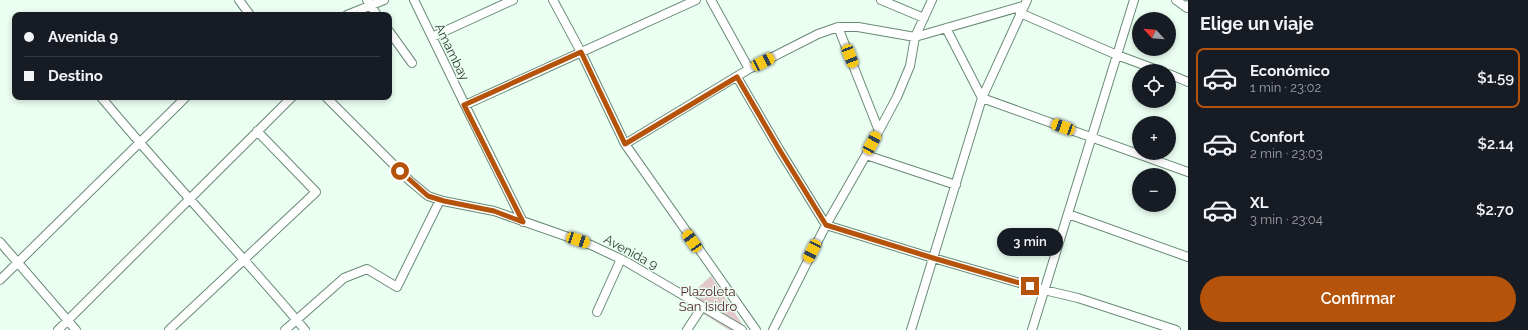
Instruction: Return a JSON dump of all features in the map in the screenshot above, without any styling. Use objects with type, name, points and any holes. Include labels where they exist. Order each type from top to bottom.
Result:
[{"type":"street","points":[[239,0],[248,12]]},
{"type":"street","points":[[352,12],[368,3],[384,0]]},
{"type":"street","name":"Amambay","points":[[414,0],[464,105],[523,222]]},
{"type":"street","points":[[432,37],[513,0]]},
{"type":"street","points":[[553,0],[581,52],[625,144],[756,330]]},
{"type":"street","points":[[464,105],[696,0]]},
{"type":"street","points":[[711,0],[749,69]]},
{"type":"street","points":[[881,0],[924,18]]},
{"type":"street","points":[[773,330],[826,225],[897,97],[910,66],[915,37],[932,0]]},
{"type":"street","points":[[1032,330],[1134,0]]},
{"type":"street","points":[[1176,0],[1187,8],[1188,5]]},
{"type":"street","points":[[368,3],[375,12]]},
{"type":"street","points":[[625,144],[749,69],[818,34],[838,27],[858,27],[915,37],[1024,6],[1117,55],[1141,64]]},
{"type":"street","points":[[911,330],[982,98],[1024,6]]},
{"type":"street","points":[[838,27],[879,131]]},
{"type":"street","points":[[946,28],[982,98],[1188,172]]},
{"type":"street","points":[[392,34],[412,63]]},
{"type":"street","points":[[737,77],[826,225],[933,258],[1044,290],[1078,298],[1176,330]]},
{"type":"street","points":[[1176,77],[1188,82]]},
{"type":"street","points":[[103,100],[139,143],[306,330]]},
{"type":"street","points":[[0,280],[183,100]]},
{"type":"street","points":[[58,330],[289,100]]},
{"type":"street","name":"Avenida 9","points":[[329,100],[410,181],[428,196],[440,200],[494,211],[591,245],[622,259],[742,330]]},
{"type":"street","points":[[169,330],[316,192],[257,131]]},
{"type":"street","points":[[866,155],[956,185]]},
{"type":"street","points":[[285,330],[344,278],[367,269],[398,287],[440,200]]},
{"type":"street","points":[[1068,214],[1188,257]]},
{"type":"street","points":[[0,242],[76,330]]},
{"type":"street","points":[[597,312],[622,259]]},
{"type":"street","points":[[687,330],[702,306]]},
{"type":"green space","name":"Plazoleta San Isidro","points":[[711,276],[746,330],[729,330],[683,301]]},
{"type":"route","points":[[400,171],[428,196],[444,201],[494,211],[523,222],[464,105],[581,52],[625,144],[737,77],[826,225],[1030,286]]}]
